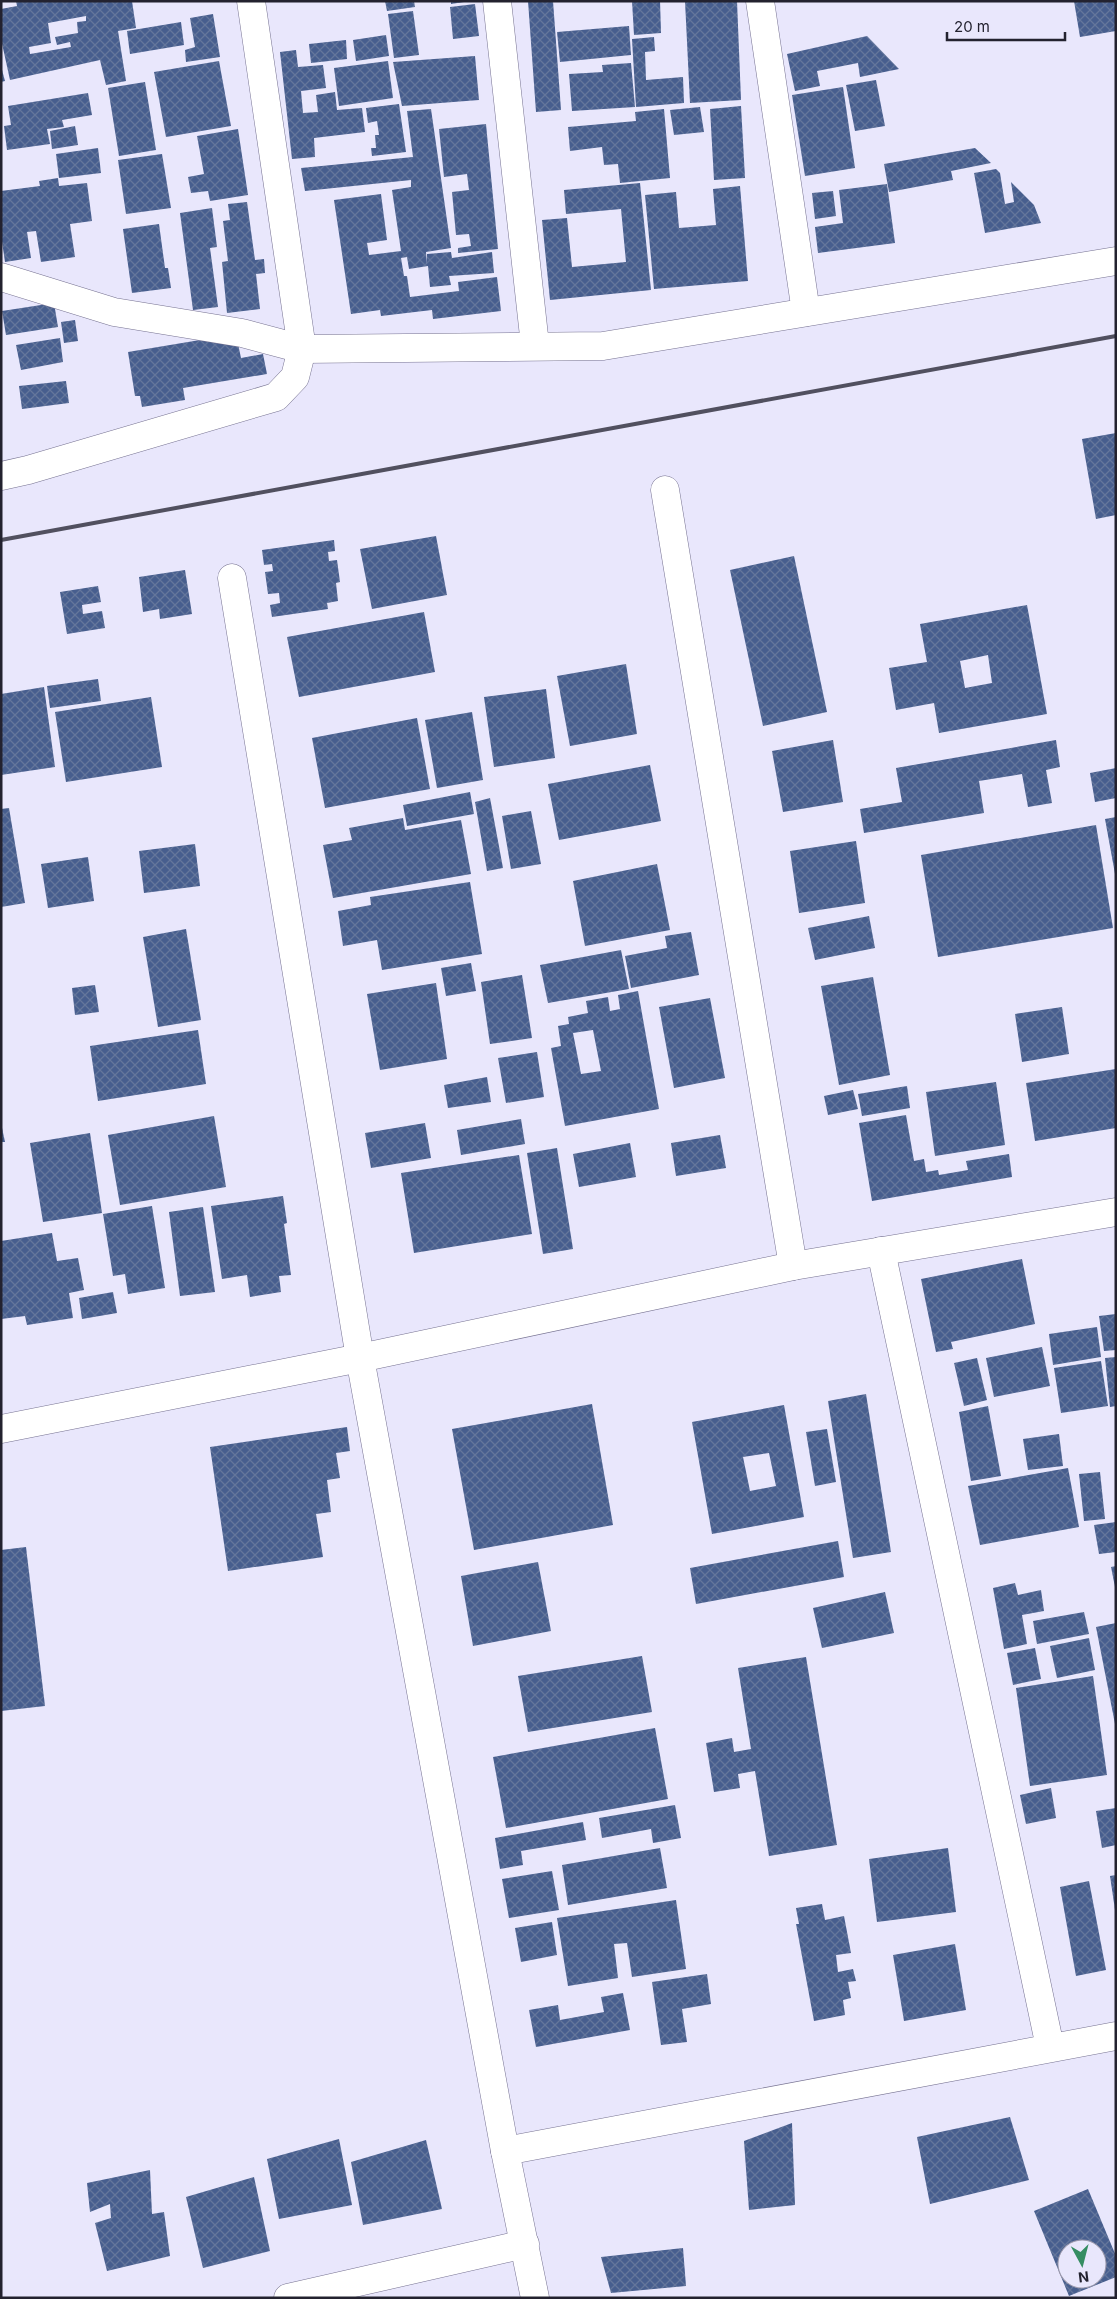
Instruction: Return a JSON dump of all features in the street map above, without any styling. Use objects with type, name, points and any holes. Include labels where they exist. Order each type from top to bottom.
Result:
[{"type":"street","points":[[1,476],[28,470],[276,397],[295,376],[302,350],[250,1]]},
{"type":"street","points":[[497,1],[535,345]]},
{"type":"street","points":[[760,1],[806,312]]},
{"type":"street","points":[[1,277],[114,312],[242,333],[302,350],[535,345],[603,346],[1116,260]]},
{"type":"street","points":[[665,490],[793,1266]]},
{"type":"street","points":[[232,578],[360,1358],[505,2151],[536,2298]]},
{"type":"street","points":[[1,1429],[360,1358],[793,1266],[1116,1212]]},
{"type":"street","points":[[882,1251],[1050,2047]]},
{"type":"street","points":[[505,2151],[1116,2036]]},
{"type":"street","points":[[288,2298],[525,2244]]},
{"type":"building","points":[[16,1],[132,1],[136,28],[118,31],[126,81],[106,85],[100,60],[10,80],[1,39],[1,9],[17,6]],"holes":[[[86,16],[86,21],[77,22],[78,33],[55,37],[57,45],[70,42],[71,47],[30,54],[29,47],[51,43],[48,23]]]},
{"type":"building","points":[[385,1],[414,1],[415,7],[387,11]]},
{"type":"building","points":[[451,1],[464,1],[464,2],[451,4]]},
{"type":"building","points":[[528,1],[553,1],[561,110],[536,112]]},
{"type":"building","points":[[632,1],[660,1],[661,33],[634,35]]},
{"type":"building","points":[[685,1],[737,1],[741,100],[690,103]]},
{"type":"building","points":[[1074,1],[1116,1],[1116,31],[1080,37]]},
{"type":"building","points":[[475,4],[479,36],[453,39],[450,7]]},
{"type":"building","points":[[413,11],[419,55],[394,58],[388,14]]},
{"type":"building","points":[[213,14],[220,57],[186,62],[185,50],[195,47],[190,18]]},
{"type":"building","points":[[181,22],[184,45],[130,54],[127,31]]},
{"type":"building","points":[[629,26],[631,55],[560,62],[557,32]]},
{"type":"building","points":[[386,35],[389,56],[356,61],[353,40]]},
{"type":"building","points":[[867,36],[899,69],[860,77],[858,63],[817,71],[820,86],[795,91],[787,54]]},
{"type":"building","points":[[654,37],[655,51],[645,52],[646,80],[683,77],[684,103],[636,107],[632,39]]},
{"type":"building","points":[[346,40],[347,59],[311,63],[309,44]]},
{"type":"building","points":[[296,50],[298,67],[323,65],[326,88],[301,91],[303,113],[318,112],[316,95],[335,92],[337,110],[362,108],[365,132],[314,138],[315,157],[292,159],[280,52]]},
{"type":"building","points":[[475,56],[479,100],[402,106],[393,62]]},
{"type":"building","points":[[219,61],[231,126],[166,137],[154,72]]},
{"type":"building","points":[[388,61],[393,98],[339,106],[334,68]]},
{"type":"building","points":[[631,63],[635,107],[572,111],[569,74],[603,72],[602,65]]},
{"type":"building","points":[[1,66],[5,81],[1,82]]},
{"type":"building","points":[[876,80],[885,126],[855,131],[846,85]]},
{"type":"building","points":[[145,82],[156,150],[119,156],[108,88]]},
{"type":"building","points":[[843,87],[855,168],[805,176],[792,95]]},
{"type":"building","points":[[88,93],[92,115],[62,120],[64,127],[47,129],[50,144],[7,150],[4,126],[11,125],[8,106]]},
{"type":"building","points":[[399,104],[406,152],[372,156],[371,148],[376,148],[375,135],[379,135],[377,121],[368,123],[366,108]]},
{"type":"building","points":[[741,106],[745,178],[714,180],[710,109]]},
{"type":"building","points":[[700,107],[704,132],[674,135],[670,110]]},
{"type":"building","points":[[431,109],[451,248],[426,252],[427,264],[427,254],[451,252],[452,258],[492,252],[494,273],[449,276],[451,285],[430,287],[428,266],[409,269],[407,257],[401,258],[404,276],[407,276],[410,297],[459,291],[458,282],[497,277],[501,311],[433,319],[432,310],[381,316],[380,310],[351,314],[334,200],[381,194],[387,240],[367,243],[369,255],[401,251],[392,190],[411,187],[411,180],[305,191],[301,168],[413,157],[407,111]]},
{"type":"building","points":[[664,109],[670,178],[620,183],[618,164],[604,165],[602,147],[570,151],[568,127],[636,121],[635,112]]},
{"type":"building","points":[[486,124],[498,249],[458,253],[458,248],[471,246],[469,234],[456,235],[452,192],[469,190],[467,174],[444,177],[439,129]]},
{"type":"building","points":[[75,126],[78,145],[52,149],[50,131]]},
{"type":"building","points":[[238,129],[248,195],[210,201],[208,191],[191,193],[188,177],[204,174],[197,136]]},
{"type":"building","points":[[98,148],[101,173],[59,178],[56,154]]},
{"type":"building","points":[[975,148],[991,163],[951,171],[953,180],[889,192],[884,164]]},
{"type":"building","points":[[162,154],[171,208],[126,214],[118,160]]},
{"type":"building","points":[[996,169],[1000,173],[1005,204],[1014,202],[1011,182],[1034,205],[1041,223],[985,233],[974,173]]},
{"type":"building","points":[[58,178],[59,186],[87,183],[92,221],[70,224],[75,257],[41,262],[36,231],[27,232],[31,258],[5,262],[1,235],[1,191],[40,186],[39,181]]},
{"type":"building","points":[[640,183],[651,290],[550,300],[542,220],[567,218],[572,267],[626,262],[621,209],[566,214],[564,190]]},
{"type":"building","points":[[887,184],[895,243],[818,253],[815,227],[843,223],[839,190]]},
{"type":"building","points":[[740,186],[748,281],[654,289],[645,195],[676,192],[679,228],[716,225],[713,189]]},
{"type":"building","points":[[833,191],[836,216],[815,219],[812,193]]},
{"type":"building","points":[[247,202],[255,260],[264,259],[265,273],[256,274],[260,309],[227,313],[222,262],[228,261],[223,221],[230,220],[228,204]]},
{"type":"building","points":[[212,208],[217,247],[210,248],[218,307],[193,310],[180,213]]},
{"type":"building","points":[[159,224],[165,268],[168,268],[171,288],[132,293],[123,229]]},
{"type":"building","points":[[54,303],[58,327],[6,335],[2,311]]},
{"type":"building","points":[[75,320],[78,341],[64,343],[61,322]]},
{"type":"building","points":[[236,334],[241,358],[263,354],[267,374],[183,388],[185,400],[142,407],[140,396],[135,396],[128,352]]},
{"type":"building","points":[[60,338],[63,362],[21,370],[16,345]]},
{"type":"building","points":[[66,381],[69,403],[22,409],[19,386]]},
{"type":"building","points":[[1116,433],[1116,515],[1096,519],[1082,439]]},
{"type":"building","points":[[436,536],[447,595],[372,609],[360,549]]},
{"type":"building","points":[[334,540],[335,551],[328,552],[329,561],[337,560],[340,582],[336,583],[338,601],[327,603],[328,609],[272,617],[270,605],[280,603],[279,593],[268,594],[265,572],[273,571],[272,564],[264,565],[262,550]]},
{"type":"building","points":[[794,556],[827,712],[763,726],[730,570]]},
{"type":"building","points":[[185,570],[192,614],[160,619],[159,609],[143,612],[139,577]]},
{"type":"building","points":[[98,586],[101,602],[82,605],[83,614],[102,611],[105,628],[67,634],[60,592]]},
{"type":"building","points":[[1027,605],[1047,714],[939,733],[934,703],[896,710],[889,668],[927,662],[920,624]],"holes":[[[988,655],[992,683],[965,688],[960,661]]]},
{"type":"building","points":[[424,612],[435,672],[299,697],[287,637]]},
{"type":"building","points":[[626,664],[637,734],[570,746],[557,676]]},
{"type":"building","points":[[98,679],[101,701],[50,708],[47,686]]},
{"type":"building","points":[[44,687],[55,767],[1,775],[1,694]]},
{"type":"building","points":[[546,689],[555,758],[494,767],[484,697]]},
{"type":"building","points":[[151,697],[162,767],[66,782],[55,712]]},
{"type":"building","points":[[472,712],[483,780],[437,788],[425,720]]},
{"type":"building","points":[[417,718],[430,789],[325,808],[312,738]]},
{"type":"building","points":[[833,740],[843,802],[783,812],[772,751]]},
{"type":"building","points":[[1056,740],[1060,767],[1046,770],[1052,803],[1028,807],[1022,774],[979,781],[984,813],[864,833],[860,809],[902,802],[896,768]]},
{"type":"building","points":[[650,765],[661,821],[559,840],[548,784]]},
{"type":"building","points":[[1116,768],[1116,798],[1095,802],[1090,773]]},
{"type":"building","points":[[470,792],[474,814],[407,826],[403,805]]},
{"type":"building","points":[[490,798],[503,868],[487,871],[475,802]]},
{"type":"building","points":[[9,808],[25,903],[1,907],[1,809]]},
{"type":"building","points":[[531,811],[541,864],[511,869],[502,816]]},
{"type":"building","points":[[1116,817],[1116,874],[1115,874],[1105,819]]},
{"type":"building","points":[[403,818],[405,830],[461,820],[471,874],[333,898],[323,845],[352,840],[349,828]]},
{"type":"building","points":[[1096,825],[1113,928],[938,957],[921,855]]},
{"type":"building","points":[[856,841],[865,903],[799,913],[790,851]]},
{"type":"building","points":[[195,844],[200,886],[144,893],[139,851]]},
{"type":"building","points":[[88,857],[94,901],[48,908],[41,864]]},
{"type":"building","points":[[657,864],[670,930],[585,946],[573,881]]},
{"type":"building","points":[[470,882],[482,954],[382,970],[377,940],[343,946],[338,911],[371,905],[370,897]]},
{"type":"building","points":[[869,916],[875,948],[815,960],[808,928]]},
{"type":"building","points":[[186,929],[201,1020],[158,1027],[143,937]]},
{"type":"building","points":[[691,932],[699,975],[631,988],[625,956],[667,948],[665,936]]},
{"type":"building","points":[[621,950],[629,989],[548,1003],[540,965]]},
{"type":"building","points":[[471,963],[476,991],[446,996],[441,968]]},
{"type":"building","points":[[522,975],[532,1038],[490,1044],[481,982]]},
{"type":"building","points":[[873,977],[890,1075],[839,1085],[821,986]]},
{"type":"building","points":[[436,983],[447,1059],[380,1070],[367,994]]},
{"type":"building","points":[[95,985],[99,1012],[75,1015],[72,988]]},
{"type":"building","points":[[638,991],[659,1109],[565,1126],[551,1048],[561,1046],[558,1026],[569,1024],[568,1017],[588,1013],[586,1001],[608,997],[610,1011],[620,1009],[618,995]],"holes":[[[593,1030],[601,1071],[581,1074],[573,1033]]]},
{"type":"building","points":[[710,998],[725,1078],[674,1088],[659,1007]]},
{"type":"building","points":[[1062,1007],[1069,1054],[1022,1062],[1015,1014]]},
{"type":"building","points":[[198,1030],[206,1084],[98,1101],[90,1046]]},
{"type":"building","points":[[537,1052],[544,1097],[506,1103],[498,1058]]},
{"type":"building","points":[[1116,1069],[1116,1128],[1035,1141],[1026,1083]]},
{"type":"building","points":[[487,1077],[491,1102],[448,1108],[444,1085]]},
{"type":"building","points":[[996,1082],[1005,1145],[935,1156],[926,1092]]},
{"type":"building","points":[[907,1086],[910,1108],[862,1116],[858,1094]]},
{"type":"building","points":[[853,1090],[858,1109],[828,1115],[824,1096]]},
{"type":"building","points":[[906,1115],[914,1161],[924,1159],[926,1172],[938,1170],[939,1175],[968,1170],[966,1161],[1009,1154],[1012,1177],[872,1201],[859,1123]]},
{"type":"building","points":[[214,1116],[226,1187],[120,1205],[108,1135]]},
{"type":"building","points":[[521,1119],[525,1144],[461,1155],[457,1130]]},
{"type":"building","points":[[1,1123],[5,1142],[1,1142]]},
{"type":"building","points":[[425,1123],[431,1158],[371,1168],[365,1133]]},
{"type":"building","points":[[90,1133],[102,1213],[43,1222],[30,1143]]},
{"type":"building","points":[[720,1135],[726,1168],[676,1176],[671,1143]]},
{"type":"building","points":[[630,1143],[636,1177],[579,1187],[573,1154]]},
{"type":"building","points":[[557,1148],[573,1249],[543,1254],[527,1153]]},
{"type":"building","points":[[519,1155],[532,1234],[414,1253],[401,1173]]},
{"type":"building","points":[[283,1196],[287,1223],[284,1224],[291,1275],[279,1276],[281,1292],[250,1297],[247,1275],[222,1279],[211,1206]]},
{"type":"building","points":[[152,1206],[165,1288],[128,1294],[125,1274],[113,1276],[103,1214]]},
{"type":"building","points":[[203,1207],[215,1292],[180,1296],[169,1212]]},
{"type":"building","points":[[52,1233],[57,1261],[78,1258],[84,1290],[69,1293],[73,1318],[27,1325],[25,1316],[1,1319],[1,1241]]},
{"type":"building","points":[[1022,1259],[1035,1324],[951,1342],[953,1349],[936,1352],[921,1279]]},
{"type":"building","points":[[113,1292],[117,1313],[82,1319],[79,1298]]},
{"type":"building","points":[[1116,1314],[1116,1350],[1104,1351],[1099,1316]]},
{"type":"building","points":[[1097,1327],[1101,1357],[1053,1365],[1049,1334]]},
{"type":"building","points":[[1042,1347],[1050,1386],[994,1397],[986,1358]]},
{"type":"building","points":[[1116,1357],[1116,1406],[1110,1407],[1105,1358]]},
{"type":"building","points":[[977,1358],[987,1400],[964,1406],[954,1363]]},
{"type":"building","points":[[1101,1361],[1108,1406],[1061,1413],[1054,1368]]},
{"type":"building","points":[[866,1394],[891,1552],[853,1558],[828,1401]]},
{"type":"building","points":[[592,1404],[613,1525],[474,1550],[452,1429]]},
{"type":"building","points":[[784,1405],[804,1517],[712,1534],[692,1422]],"holes":[[[769,1453],[776,1486],[750,1491],[743,1457]]]},
{"type":"building","points":[[988,1406],[1001,1476],[971,1481],[959,1412]]},
{"type":"building","points":[[347,1427],[350,1451],[336,1453],[340,1478],[327,1480],[331,1512],[316,1514],[323,1557],[228,1571],[210,1447]]},
{"type":"building","points":[[827,1429],[836,1482],[815,1486],[806,1432]]},
{"type":"building","points":[[1059,1434],[1063,1466],[1028,1470],[1023,1439]]},
{"type":"building","points":[[1068,1468],[1079,1527],[980,1545],[968,1486]]},
{"type":"building","points":[[1100,1472],[1105,1519],[1084,1521],[1079,1474]]},
{"type":"building","points":[[1116,1522],[1116,1552],[1099,1554],[1094,1525]]},
{"type":"building","points":[[838,1541],[844,1577],[696,1604],[690,1568]]},
{"type":"building","points":[[26,1547],[45,1706],[1,1711],[1,1550]]},
{"type":"building","points":[[538,1562],[551,1631],[473,1646],[461,1576]]},
{"type":"building","points":[[1116,1566],[1116,1586],[1115,1587],[1111,1567]]},
{"type":"building","points":[[1015,1583],[1018,1595],[1041,1590],[1044,1611],[1022,1615],[1027,1644],[1004,1649],[993,1588]]},
{"type":"building","points":[[885,1592],[894,1633],[822,1648],[813,1608]]},
{"type":"building","points":[[1084,1612],[1089,1634],[1037,1644],[1033,1621]]},
{"type":"building","points":[[1116,1623],[1116,1724],[1115,1724],[1096,1627]]},
{"type":"building","points":[[1089,1638],[1095,1670],[1057,1678],[1050,1646]]},
{"type":"building","points":[[1035,1648],[1041,1679],[1013,1685],[1007,1653]]},
{"type":"building","points":[[642,1656],[652,1712],[528,1732],[518,1676]]},
{"type":"building","points":[[806,1657],[837,1845],[769,1856],[755,1771],[738,1774],[740,1788],[714,1792],[706,1743],[732,1738],[734,1752],[751,1749],[738,1668]]},
{"type":"building","points":[[1093,1676],[1107,1775],[1030,1786],[1016,1688]]},
{"type":"building","points":[[655,1728],[668,1799],[506,1828],[493,1757]]},
{"type":"building","points":[[1051,1788],[1056,1818],[1026,1824],[1020,1795]]},
{"type":"building","points":[[675,1805],[681,1838],[653,1843],[651,1829],[602,1838],[599,1818]]},
{"type":"building","points":[[1116,1808],[1116,1845],[1102,1848],[1096,1811]]},
{"type":"building","points":[[583,1822],[586,1840],[521,1851],[523,1865],[500,1869],[495,1838]]},
{"type":"building","points":[[660,1848],[667,1888],[568,1905],[562,1865]]},
{"type":"building","points":[[948,1848],[956,1912],[877,1922],[869,1859]]},
{"type":"building","points":[[552,1871],[559,1910],[509,1918],[502,1879]]},
{"type":"building","points":[[1116,1875],[1116,1910],[1115,1910],[1110,1876]]},
{"type":"building","points":[[1089,1881],[1106,1970],[1076,1976],[1060,1887]]},
{"type":"building","points":[[676,1900],[686,1969],[632,1977],[627,1943],[614,1944],[618,1978],[568,1986],[557,1918]]},
{"type":"building","points":[[822,1904],[825,1920],[844,1916],[851,1953],[836,1955],[838,1972],[853,1969],[856,1981],[848,1982],[851,1998],[843,2000],[845,2015],[814,2021],[796,1924],[799,1924],[796,1908]]},
{"type":"building","points":[[552,1922],[557,1955],[521,1962],[515,1928]]},
{"type":"building","points":[[955,1944],[966,2010],[904,2021],[893,1955]]},
{"type":"building","points":[[707,1974],[711,2004],[682,2009],[687,2042],[661,2045],[652,1982]]},
{"type":"building","points":[[623,1993],[630,2030],[536,2047],[529,2010],[558,2005],[560,2020],[604,2012],[601,1997]]},
{"type":"building","points":[[1010,2117],[1029,2180],[930,2204],[917,2137]]},
{"type":"building","points":[[792,2123],[795,2205],[749,2210],[744,2141]]},
{"type":"building","points":[[339,2139],[352,2205],[279,2219],[267,2159]]},
{"type":"building","points":[[426,2140],[442,2209],[363,2225],[351,2162]]},
{"type":"building","points":[[150,2170],[152,2214],[164,2212],[170,2256],[107,2271],[95,2223],[111,2218],[110,2204],[90,2212],[87,2183]]},
{"type":"building","points":[[254,2177],[270,2251],[203,2268],[186,2197]]},
{"type":"building","points":[[1088,2189],[1116,2256],[1116,2277],[1107,2281],[1107,2239],[1057,2239],[1057,2267],[1034,2211]]},
{"type":"building","points":[[683,2248],[686,2286],[611,2293],[601,2257]]},
{"type":"building","points":[[1066,2289],[1086,2289],[1069,2296]]},
{"type":"railway","points":[[1,540],[1116,336]]}]
